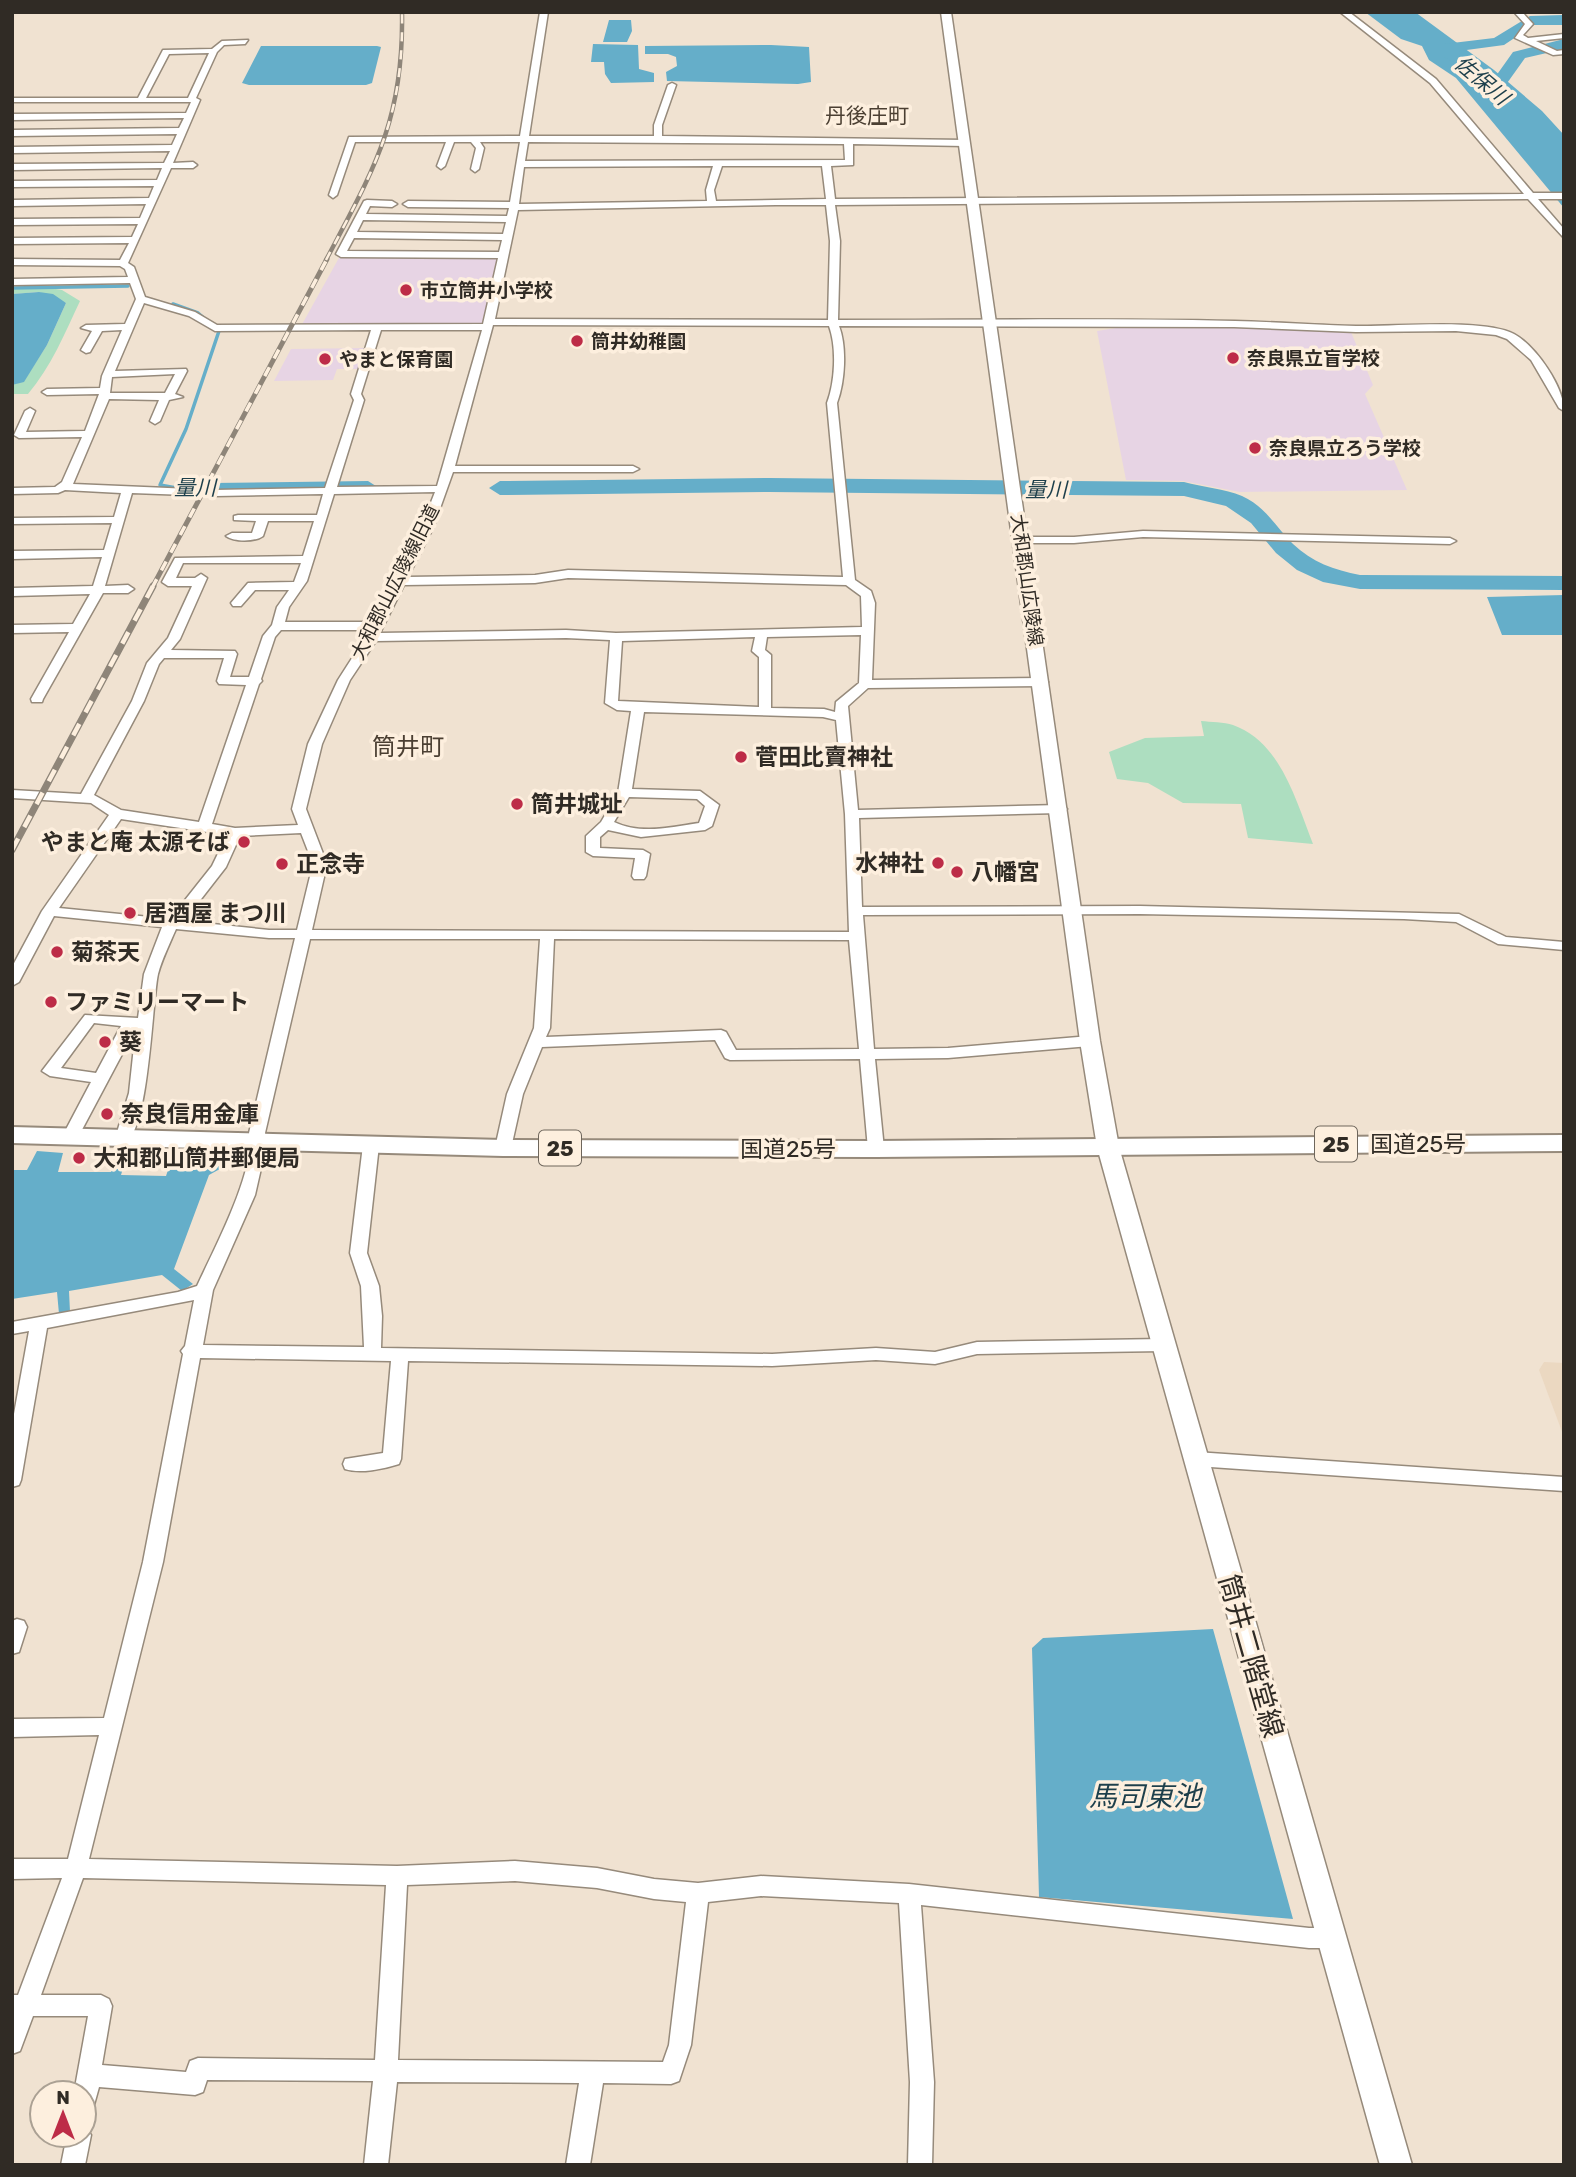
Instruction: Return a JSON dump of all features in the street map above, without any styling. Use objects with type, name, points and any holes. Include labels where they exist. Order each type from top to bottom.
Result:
[{"type":"highway","name":"国道25号","points":[[12,1135],[503,1148],[876,1149],[1564,1143]]},
{"type":"main road","name":"大和郡山広陵線","points":[[946,12],[1060,809],[1090,1041],[1108,1147]]},
{"type":"main road","name":"筒井二階堂線","points":[[1108,1147],[1396,2165]]},
{"type":"street","name":"大和郡山広陵線旧道","points":[[12,2043],[20,2005],[76,1868],[153,1562],[190,1351],[204,1290],[247,1195],[260,1142],[257,1133],[320,864],[299,809],[315,744],[344,681],[375,631],[427,528],[449,469],[488,324],[514,206],[544,12]]},
{"type":"street","points":[[1344,12],[1433,80],[1564,235]]},
{"type":"street","points":[[1523,18],[1518,36],[1524,41],[1560,52]]},
{"type":"street","points":[[1524,41],[1564,36]]},
{"type":"street","points":[[191,99],[214,51],[222,43],[245,42]]},
{"type":"street","points":[[141,99],[166,52],[214,51]]},
{"type":"street","points":[[664,164],[658,125],[672,85]]},
{"type":"street","points":[[12,100],[191,99],[196,102],[127,258],[122,263]]},
{"type":"street","points":[[12,117],[190,115]]},
{"type":"street","points":[[12,133],[183,131]]},
{"type":"street","points":[[333,195],[352,139],[965,143]]},
{"type":"street","points":[[441,166],[450,141]]},
{"type":"street","points":[[475,141],[480,148],[475,169]]},
{"type":"street","points":[[750,141],[750,151],[763,151],[763,164]]},
{"type":"street","points":[[521,164],[850,163],[848,142]]},
{"type":"street","points":[[12,150],[175,148]]},
{"type":"street","points":[[826,163],[835,255],[833,324],[838,337],[837,390],[832,403],[843,496],[849,581]]},
{"type":"street","points":[[712,203],[710,190],[718,164]]},
{"type":"street","points":[[12,167],[193,165]]},
{"type":"street","points":[[12,184],[160,183]]},
{"type":"street","points":[[408,204],[514,206],[830,200],[1564,196]]},
{"type":"street","points":[[12,203],[151,201]]},
{"type":"street","points":[[392,204],[366,203],[341,254],[502,255]]},
{"type":"street","points":[[359,217],[511,219]]},
{"type":"street","points":[[12,222],[143,221]]},
{"type":"street","points":[[351,235],[507,237]]},
{"type":"street","points":[[12,241],[133,240]]},
{"type":"street","points":[[12,262],[122,263],[129,267],[141,299],[108,374],[104,393],[65,487]]},
{"type":"street","points":[[12,282],[134,279]]},
{"type":"street","points":[[141,299],[192,314],[220,328],[377,328],[488,324],[1234,324],[1483,330],[1511,337],[1520,343],[1535,358],[1564,408]]},
{"type":"street","points":[[86,350],[99,327]]},
{"type":"street","points":[[86,328],[128,327]]},
{"type":"street","points":[[204,827],[256,681],[269,636],[278,626],[283,607],[299,586],[309,559],[359,400],[356,394],[377,328]]},
{"type":"street","points":[[108,374],[182,371],[172,396],[155,421]]},
{"type":"street","points":[[47,392],[172,396]]},
{"type":"street","points":[[12,420],[28,415],[16,437]]},
{"type":"street","points":[[16,437],[88,434]]},
{"type":"street","points":[[449,469],[633,468]]},
{"type":"street","points":[[12,503],[15,491],[65,487],[203,493],[441,489]]},
{"type":"street","points":[[37,699],[98,590],[128,488]]},
{"type":"street","points":[[238,518],[321,518]]},
{"type":"street","points":[[232,536],[257,536],[262,518]]},
{"type":"street","points":[[12,521],[118,520]]},
{"type":"street","points":[[1021,540],[1074,540],[1143,534],[1450,541]]},
{"type":"street","points":[[12,555],[109,553]]},
{"type":"street","points":[[86,798],[138,701],[153,663],[174,639],[200,580],[168,582],[179,560],[309,559]]},
{"type":"street","points":[[400,581],[535,579],[568,574],[849,581],[867,594],[865,684],[841,711],[765,712],[639,707],[611,703],[616,637]]},
{"type":"street","points":[[237,603],[252,586],[299,586]]},
{"type":"street","points":[[12,592],[128,589]]},
{"type":"street","points":[[278,626],[616,637],[762,634],[771,631],[868,631]]},
{"type":"street","points":[[12,629],[78,628]]},
{"type":"street","points":[[762,634],[758,651],[765,655],[765,712]]},
{"type":"street","points":[[161,654],[231,654],[223,681],[256,681]]},
{"type":"street","points":[[865,684],[1042,682]]},
{"type":"street","points":[[639,707],[625,793],[606,824],[593,836],[593,852],[643,855],[639,876]]},
{"type":"street","points":[[841,711],[852,814],[856,936],[876,1149]]},
{"type":"street","points":[[606,824],[618,831],[644,833],[705,826],[712,805],[700,795],[625,793]]},
{"type":"street","points":[[12,794],[86,798],[100,802],[117,814],[235,832],[307,829]]},
{"type":"street","points":[[852,814],[1060,809]]},
{"type":"street","points":[[12,982],[49,911],[117,814]]},
{"type":"street","points":[[122,1139],[137,1093],[151,974],[172,925],[219,867],[235,832]]},
{"type":"street","points":[[49,911],[269,934],[856,936]]},
{"type":"street","points":[[855,911],[1074,911],[1459,918],[1503,941],[1564,946]]},
{"type":"street","points":[[503,1148],[515,1094],[542,1028],[547,936]]},
{"type":"street","points":[[99,1078],[50,1070],[90,1018],[146,1024]]},
{"type":"street","points":[[70,1137],[130,1024]]},
{"type":"street","points":[[538,1042],[599,1041],[633,1036],[721,1035],[730,1055],[948,1054],[1090,1041]]},
{"type":"street","points":[[372,1145],[358,1253],[364,1260],[370,1293],[375,1338],[372,1353]]},
{"type":"street","points":[[12,1328],[179,1298],[204,1290]]},
{"type":"street","points":[[12,1480],[39,1323]]},
{"type":"street","points":[[190,1351],[772,1360],[876,1354],[935,1358],[977,1348],[1163,1345]]},
{"type":"street","points":[[352,1464],[392,1459],[400,1353]]},
{"type":"street","points":[[1196,1459],[1564,1484]]},
{"type":"street","points":[[12,1728],[112,1726]]},
{"type":"street","points":[[12,1869],[76,1868],[397,1876],[515,1871],[597,1878],[654,1889],[698,1893],[761,1886],[909,1894],[1309,1938],[1331,1938]]},
{"type":"street","points":[[376,2165],[386,2071],[397,1876]]},
{"type":"street","points":[[89,2075],[195,2084],[198,2069],[670,2073],[680,2045],[698,1893]]},
{"type":"street","points":[[909,1894],[922,2082],[920,2165]]},
{"type":"street","points":[[20,2005],[101,2006],[88,2079]]},
{"type":"street","points":[[578,2165],[593,2071]]},
{"type":"shaded area","name":"市立筒井小学校","points":[[340,256],[501,257],[482,323],[300,328]]},
{"type":"shaded area","points":[[1236,326],[1351,332],[1373,385],[1365,394],[1407,490],[1240,492],[1183,481],[1126,480],[1097,331],[1116,328]]},
{"type":"shaded area","name":"やまと保育園","points":[[367,348],[361,369],[337,369],[333,380],[274,381],[291,349]]},
{"type":"shaded area","points":[[1544,1362],[1564,1363],[1564,1437],[1539,1370]]},
{"type":"green space","points":[[43,287],[62,290],[80,301],[57,349],[36,384],[28,394],[12,394],[12,385],[24,381],[47,345],[66,303],[39,292],[12,294],[12,289]]},
{"type":"green space","points":[[1201,721],[1233,725],[1250,733],[1263,745],[1285,775],[1313,844],[1248,838],[1241,804],[1183,803],[1148,783],[1117,779],[1109,752],[1145,738],[1204,736]]},
{"type":"water","name":"佐保川","points":[[1365,12],[1415,12],[1494,70],[1542,111],[1564,135],[1564,208],[1456,78],[1429,60],[1422,46],[1401,39]]},
{"type":"water","points":[[609,20],[631,20],[632,31],[627,42],[603,42]]},
{"type":"water","points":[[593,44],[638,45],[639,69],[654,73],[654,82],[611,83],[605,74],[604,62],[591,62]]},
{"type":"water","points":[[261,46],[381,47],[372,83],[366,85],[242,83]]},
{"type":"water","points":[[645,46],[809,47],[811,82],[667,81],[666,72],[677,66],[676,57],[668,54],[645,54]]},
{"type":"water","points":[[12,294],[53,294],[66,303],[47,345],[24,382],[12,385]]},
{"type":"water","points":[[1564,595],[1564,635],[1502,635],[1487,597]]},
{"type":"water","points":[[120,1150],[128,1151],[121,1175],[166,1176],[168,1170],[191,1169],[197,1152],[224,1155],[236,1160],[209,1175],[174,1269],[193,1284],[182,1291],[162,1275],[69,1291],[70,1312],[59,1314],[57,1292],[12,1299],[12,1170],[27,1170],[37,1151],[63,1153],[58,1172],[111,1172]]},
{"type":"water","name":"馬司東池","points":[[1213,1629],[1293,1919],[1039,1897],[1032,1648],[1043,1638]]},
{"type":"waterway","name":"佐保川","points":[[1452,57],[1450,47],[1498,42],[1530,21],[1564,20]]},
{"type":"waterway","name":"佐保川","points":[[1494,90],[1519,55],[1564,44]]},
{"type":"waterway","name":"量川","points":[[12,288],[128,286]]},
{"type":"waterway","name":"量川","points":[[173,304],[198,313],[219,331],[186,429],[160,485],[182,489]]},
{"type":"waterway","name":"量川","points":[[500,488],[770,485],[1184,489],[1234,501],[1259,518],[1284,548],[1305,565],[1331,577],[1360,582],[1564,583]]},
{"type":"waterway","name":"量川","points":[[212,490],[368,488]]},
{"type":"railway","points":[[326,260],[372,170],[383,142],[398,84],[402,12]]},
{"type":"railway","points":[[152,588],[327,259]]},
{"type":"railway","points":[[12,850],[153,586]]},
{"type":"place","name":"市立筒井小学校","points":[[406,290]]},
{"type":"place","name":"筒井幼稚園","points":[[577,341]]},
{"type":"place","name":"奈良県立盲学校","points":[[1233,358]]},
{"type":"place","name":"やまと保育園","points":[[325,359]]},
{"type":"place","name":"奈良県立ろう学校","points":[[1255,448]]},
{"type":"place","name":"菅田比賣神社","points":[[741,757]]},
{"type":"place","name":"筒井城址","points":[[517,804]]},
{"type":"place","name":"やまと庵 太源そば","points":[[244,842]]},
{"type":"place","name":"水神社","points":[[938,863]]},
{"type":"place","name":"正念寺","points":[[282,864]]},
{"type":"place","name":"八幡宮","points":[[957,872]]},
{"type":"place","name":"居酒屋 まつ川","points":[[130,913]]},
{"type":"place","name":"菊茶天","points":[[57,952]]},
{"type":"place","name":"ファミリーマート","points":[[51,1002]]},
{"type":"place","name":"葵","points":[[105,1042]]},
{"type":"place","name":"奈良信用金庫","points":[[107,1114]]},
{"type":"place","name":"大和郡山筒井郵便局","points":[[79,1158]]},
{"type":"district","name":"丹後庄町","points":[[867,115]]},
{"type":"district","name":"筒井町","points":[[408,747]]}]
